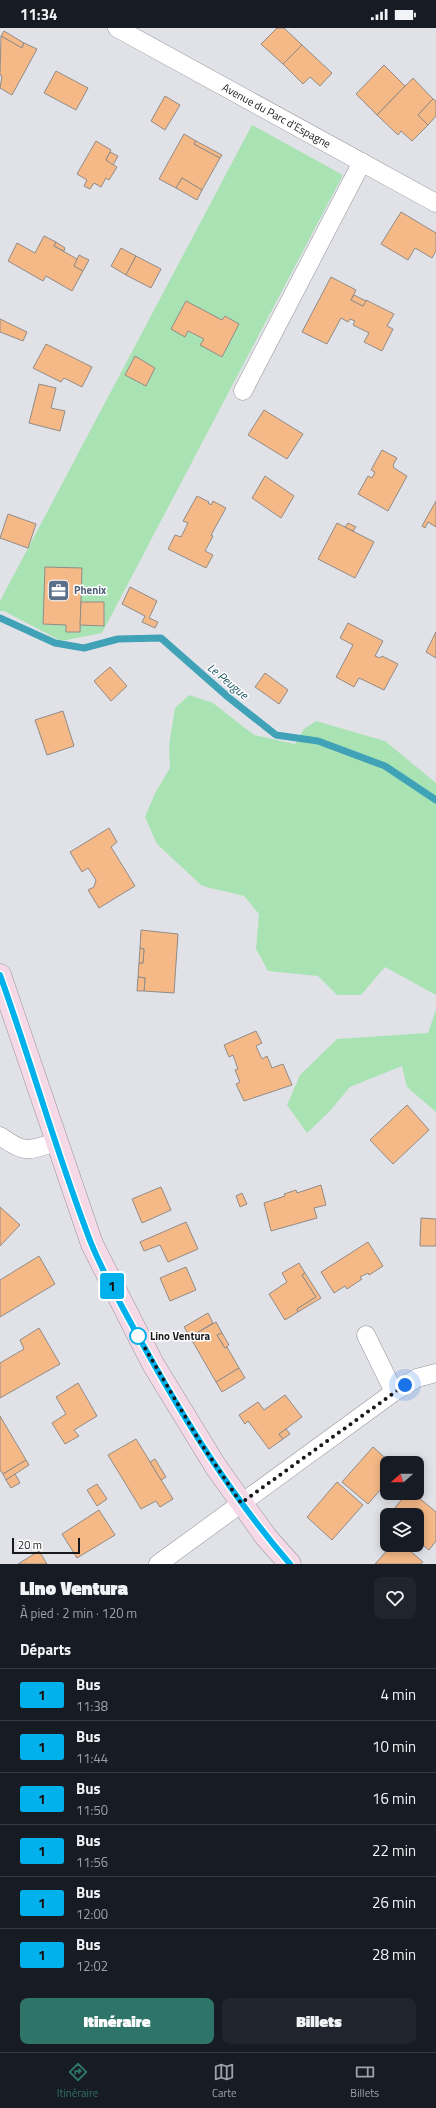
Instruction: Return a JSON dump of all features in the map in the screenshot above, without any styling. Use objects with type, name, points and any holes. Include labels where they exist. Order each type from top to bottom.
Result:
[{"type":"street","name":"Avenue du Parc d'Espagne","points":[[116,28],[436,203]]},
{"type":"street","points":[[243,392],[362,162]]},
{"type":"street","points":[[0,975],[4,997],[92,1244],[123,1307],[169,1391],[216,1468],[241,1503],[290,1564]]},
{"type":"street","points":[[0,1136],[16,1147],[30,1150],[56,1142]]},
{"type":"street","points":[[366,1335],[394,1392]]},
{"type":"street","points":[[158,1564],[394,1392],[417,1378],[436,1373]]},
{"type":"green space","points":[[252,125],[343,175],[102,633],[61,641],[4,611],[0,611],[0,601]]},
{"type":"green space","points":[[189,695],[213,703],[254,735],[295,744],[304,729],[316,721],[385,741],[436,783],[436,995],[385,967],[361,995],[337,995],[318,976],[268,971],[256,949],[259,914],[244,896],[202,886],[157,844],[145,817],[155,793],[170,768],[169,745],[175,708]]},
{"type":"green space","points":[[436,1009],[436,1112],[407,1087],[402,1066],[350,1087],[329,1112],[307,1133],[287,1105],[300,1075],[337,1039],[428,1033]]},
{"type":"building","points":[[277,28],[284,28],[302,45],[283,64],[261,44]]},
{"type":"building","points":[[4,31],[24,43],[22,48],[1,36]]},
{"type":"building","points":[[1,36],[22,48],[24,43],[37,49],[12,95],[0,88],[2,76],[0,75]]},
{"type":"building","points":[[302,45],[332,73],[320,86],[310,77],[303,84],[283,64]]},
{"type":"building","points":[[384,65],[405,86],[377,115],[356,94]]},
{"type":"building","points":[[56,71],[88,88],[76,110],[44,93]]},
{"type":"building","points":[[413,78],[433,99],[418,115],[428,125],[412,141],[401,131],[398,135],[377,115]]},
{"type":"building","points":[[165,96],[180,105],[165,130],[151,121]]},
{"type":"building","points":[[433,99],[436,101],[436,116],[428,125],[418,115]]},
{"type":"building","points":[[184,134],[196,141],[194,144],[220,158],[202,190],[182,178],[176,188],[159,179]]},
{"type":"building","points":[[96,141],[111,150],[106,160],[117,167],[109,180],[106,178],[101,187],[94,183],[90,189],[84,186],[87,180],[77,174]]},
{"type":"building","points":[[196,141],[222,155],[220,158],[194,144]]},
{"type":"building","points":[[110,152],[118,156],[113,165],[106,160]]},
{"type":"building","points":[[182,178],[202,190],[197,200],[176,188]]},
{"type":"building","points":[[401,212],[436,233],[436,251],[432,258],[415,248],[408,260],[381,244]]},
{"type":"building","points":[[44,236],[56,242],[54,246],[77,259],[74,266],[83,271],[72,291],[46,276],[43,281],[8,261],[17,243],[35,253]]},
{"type":"building","points":[[56,242],[65,248],[64,251],[54,246]]},
{"type":"building","points":[[121,248],[136,256],[126,275],[111,266]]},
{"type":"building","points":[[79,255],[89,260],[83,271],[74,266]]},
{"type":"building","points":[[136,256],[161,269],[151,288],[126,275]]},
{"type":"building","points":[[331,277],[356,290],[351,300],[363,306],[366,300],[394,314],[387,326],[393,329],[382,351],[364,342],[369,333],[353,325],[355,321],[350,319],[348,322],[341,318],[327,344],[302,332]]},
{"type":"building","points":[[354,295],[366,301],[363,306],[351,300]]},
{"type":"building","points":[[186,301],[222,320],[225,316],[239,324],[222,357],[200,345],[204,339],[188,331],[185,337],[171,329]]},
{"type":"building","points":[[0,319],[27,332],[23,341],[0,332]]},
{"type":"building","points":[[46,344],[92,367],[82,387],[64,378],[61,382],[33,368]]},
{"type":"building","points":[[135,356],[155,368],[146,386],[125,375]]},
{"type":"building","points":[[39,384],[56,388],[51,408],[65,411],[60,431],[29,423]]},
{"type":"building","points":[[264,410],[303,434],[287,459],[248,435]]},
{"type":"building","points":[[382,450],[397,458],[393,465],[394,468],[407,476],[388,511],[358,494],[368,476],[372,478],[375,472],[371,470]]},
{"type":"building","points":[[265,476],[294,496],[281,518],[252,498]]},
{"type":"building","points":[[197,496],[209,502],[208,503],[211,505],[213,501],[226,508],[211,535],[213,536],[205,551],[213,555],[206,568],[168,549],[175,535],[181,537],[188,523],[183,521]]},
{"type":"building","points":[[436,501],[436,527],[428,522],[425,528],[422,526]]},
{"type":"building","points":[[8,514],[36,524],[28,548],[0,538]]},
{"type":"building","points":[[337,523],[374,542],[355,578],[318,559]]},
{"type":"building","points":[[348,523],[356,527],[353,531],[345,527]]},
{"type":"building","points":[[45,567],[82,568],[80,632],[66,632],[66,625],[43,624]]},
{"type":"building","points":[[130,587],[157,601],[149,618],[158,622],[155,628],[142,622],[145,616],[122,604]]},
{"type":"building","points":[[81,602],[104,602],[104,626],[80,625]]},
{"type":"building","points":[[348,623],[383,641],[375,656],[380,658],[382,656],[398,664],[384,690],[359,678],[354,687],[336,677],[353,645],[340,638]]},
{"type":"building","points":[[436,632],[436,658],[426,652]]},
{"type":"building","points":[[110,667],[127,686],[111,701],[94,681]]},
{"type":"building","points":[[265,673],[288,690],[279,704],[255,687]]},
{"type":"building","points":[[63,711],[74,746],[47,755],[35,720]]},
{"type":"building","points":[[109,828],[117,842],[111,847],[135,886],[99,908],[88,890],[94,887],[96,880],[88,868],[82,872],[70,852]]},
{"type":"building","points":[[141,930],[178,934],[174,993],[144,991],[145,978],[138,977],[139,963],[143,963],[144,949],[140,948]]},
{"type":"building","points":[[140,948],[144,949],[143,963],[139,963]]},
{"type":"building","points":[[138,977],[145,978],[144,991],[137,991]]},
{"type":"building","points":[[256,1031],[262,1043],[256,1046],[262,1059],[267,1056],[272,1068],[283,1064],[292,1085],[244,1101],[236,1084],[240,1082],[235,1070],[238,1069],[233,1055],[229,1057],[224,1045]]},
{"type":"building","points":[[407,1105],[429,1130],[393,1164],[370,1140]]},
{"type":"building","points":[[321,1185],[326,1205],[314,1208],[317,1218],[271,1231],[264,1203],[285,1196],[284,1194],[296,1190],[297,1193]]},
{"type":"building","points":[[161,1187],[171,1210],[142,1223],[132,1199]]},
{"type":"building","points":[[242,1193],[247,1204],[240,1207],[236,1196]]},
{"type":"building","points":[[0,1207],[20,1225],[0,1246]]},
{"type":"building","points":[[421,1218],[436,1219],[436,1246],[420,1246]]},
{"type":"building","points":[[186,1222],[198,1249],[168,1262],[160,1245],[144,1251],[140,1242]]},
{"type":"building","points":[[368,1242],[383,1266],[369,1275],[368,1273],[360,1277],[362,1279],[347,1289],[345,1286],[334,1293],[321,1272]]},
{"type":"building","points":[[39,1256],[55,1284],[0,1317],[0,1280]]},
{"type":"building","points":[[299,1263],[305,1273],[302,1275],[316,1297],[297,1309],[298,1312],[285,1320],[269,1294],[287,1282],[282,1273]]},
{"type":"building","points":[[186,1267],[196,1290],[170,1301],[160,1278]]},
{"type":"building","points":[[305,1273],[321,1298],[298,1312],[297,1309],[316,1297],[302,1275]]},
{"type":"building","points":[[208,1313],[213,1323],[190,1337],[184,1327]]},
{"type":"building","points":[[216,1322],[222,1333],[217,1335],[225,1348],[227,1347],[239,1368],[216,1382],[190,1337]]},
{"type":"building","points":[[39,1328],[60,1364],[0,1398],[0,1363],[24,1349],[20,1340]]},
{"type":"building","points":[[222,1333],[229,1345],[225,1348],[217,1335]]},
{"type":"building","points":[[239,1368],[245,1378],[222,1392],[216,1382]]},
{"type":"building","points":[[78,1383],[97,1416],[74,1430],[79,1436],[65,1444],[52,1423],[66,1414],[56,1397]]},
{"type":"building","points":[[285,1395],[302,1417],[279,1434],[283,1439],[269,1449],[248,1421],[245,1424],[239,1415],[258,1402],[264,1410]]},
{"type":"building","points":[[0,1416],[26,1460],[3,1474],[0,1470]]},
{"type":"building","points":[[286,1429],[290,1434],[283,1439],[279,1434]]},
{"type":"building","points":[[136,1439],[173,1499],[160,1507],[156,1501],[141,1509],[108,1455]]},
{"type":"building","points":[[373,1447],[383,1456],[380,1456],[380,1490],[368,1504],[342,1482]]},
{"type":"building","points":[[155,1459],[166,1477],[161,1480],[150,1462]]},
{"type":"building","points":[[26,1460],[29,1465],[6,1480],[3,1474]]},
{"type":"building","points":[[15,1474],[20,1483],[11,1488],[6,1480]]},
{"type":"building","points":[[337,1482],[363,1505],[332,1540],[307,1517]]},
{"type":"building","points":[[97,1484],[107,1499],[97,1506],[87,1490]]},
{"type":"building","points":[[401,1500],[421,1500],[436,1512],[436,1541],[429,1550],[424,1546],[424,1508],[395,1508]]},
{"type":"building","points":[[99,1510],[115,1535],[77,1558],[62,1534]]},
{"type":"building","points":[[39,1551],[47,1564],[18,1564]]},
{"type":"building","points":[[386,1552],[411,1552],[423,1562],[421,1564],[375,1564]]},
{"type":"waterway","name":"Le Peugue","points":[[0,618],[55,643],[84,648],[118,639],[161,638],[228,697],[276,735],[318,741],[385,766],[436,800]]},
{"type":"bus line","name":"1","points":[[0,975],[69,1181],[92,1244],[123,1307],[153,1364],[216,1468],[266,1537],[290,1564]]},
{"type":"place","name":"Phenix","points":[[59,590]]},
{"type":"place","name":"Lino Ventura","points":[[138,1336]]},
{"type":"route","points":[[138,1336],[169,1391],[216,1468],[241,1503],[405,1385]]}]
